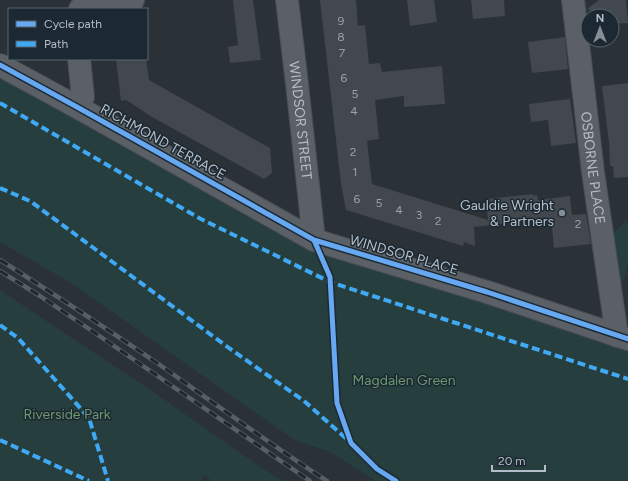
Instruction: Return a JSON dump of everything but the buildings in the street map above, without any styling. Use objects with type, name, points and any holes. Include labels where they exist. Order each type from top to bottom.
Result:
[{"type":"street","points":[[86,8],[133,0]]},
{"type":"street","name":"WINDSOR STREET","points":[[287,0],[314,240]]},
{"type":"street","name":"OSBORNE PLACE","points":[[573,0],[593,172],[622,337]]},
{"type":"street","points":[[77,107],[83,97],[79,60]]},
{"type":"street","name":"RICHMOND TERRACE","points":[[0,65],[314,240]]},
{"type":"street","name":"WINDSOR PLACE","points":[[314,240],[487,292],[622,337]]},
{"type":"green space","name":"Magdalen Green","points":[[0,69],[308,242],[628,347],[628,481],[376,481],[328,451],[296,441],[71,283],[0,242]]},
{"type":"green space","points":[[626,220],[628,224],[628,266],[621,287],[613,234]]},
{"type":"green space","name":"Riverside Park","points":[[0,290],[149,389],[282,481],[212,481],[204,475],[200,481],[0,481]]},
{"type":"railway","points":[[0,260],[160,365],[327,481]]},
{"type":"railway","points":[[0,271],[98,335],[310,481]]},
{"type":"marked path","points":[[0,103],[199,218],[330,282],[628,379]]},
{"type":"marked path","points":[[0,188],[30,201],[229,348],[304,401],[349,441]]},
{"type":"marked path","points":[[0,325],[18,338],[89,418],[108,481]]},
{"type":"marked path","points":[[0,440],[89,481]]},
{"type":"cycle path","points":[[0,65],[314,240],[487,292],[628,339]]},
{"type":"cycle path","points":[[314,240],[330,277],[337,403],[351,443],[377,469],[396,481]]},
{"type":"place","name":"Gauldie Wright & Partners","points":[[562,213]]}]
